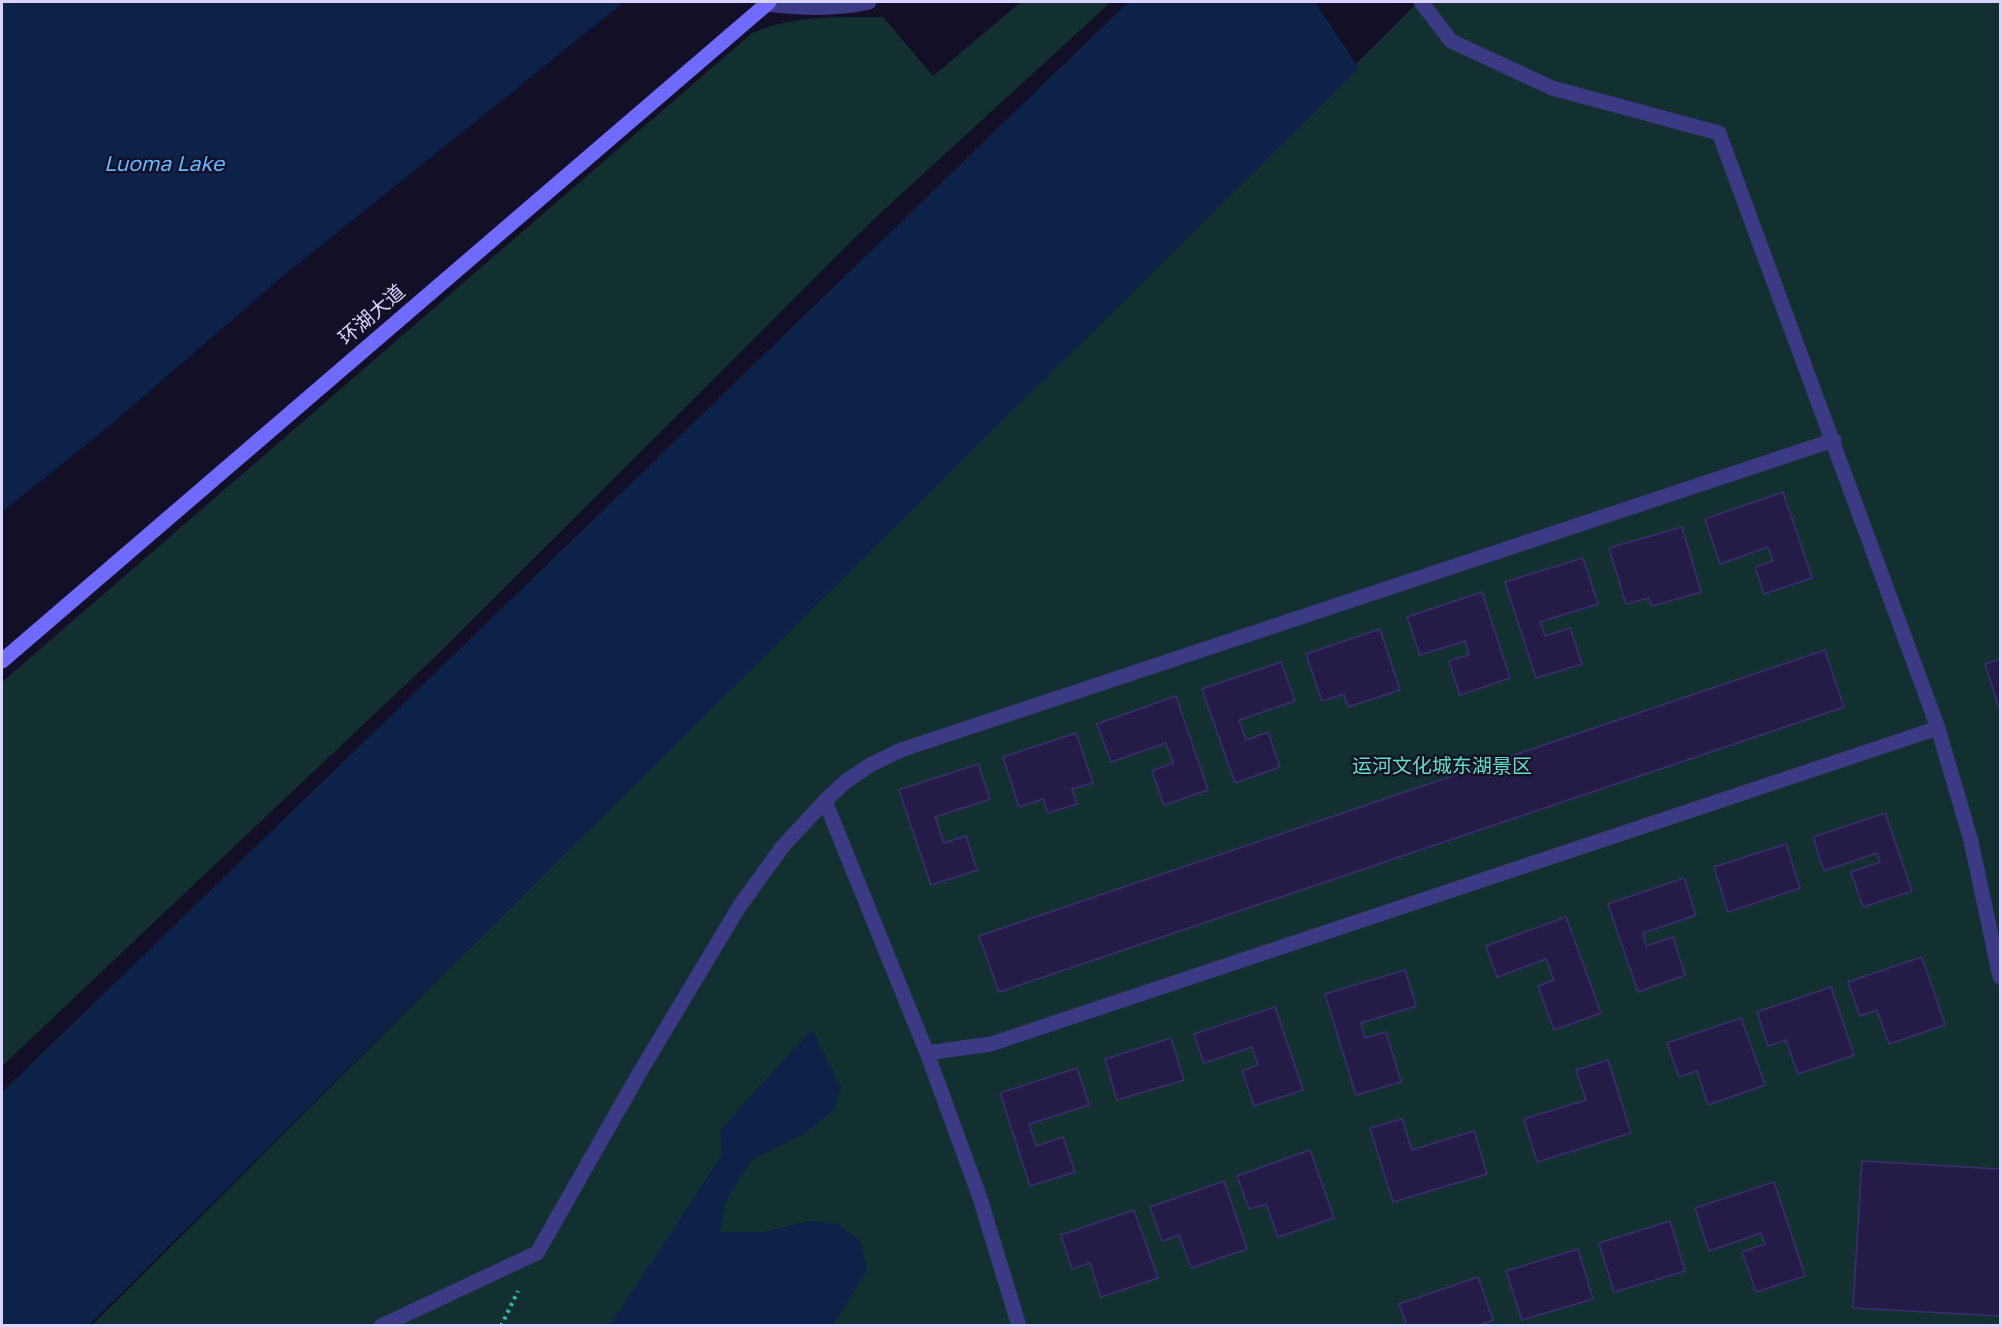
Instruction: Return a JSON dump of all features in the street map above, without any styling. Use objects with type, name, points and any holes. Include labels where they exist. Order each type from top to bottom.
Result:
[{"type":"main road","name":"环湖大道","points":[[2,661],[767,3]]},
{"type":"street","points":[[767,3],[809,7],[843,6],[869,2]]},
{"type":"street","points":[[1421,2],[1451,41],[1552,88],[1719,134],[1834,440],[1938,728],[1971,841],[2001,977]]},
{"type":"street","points":[[381,1326],[537,1253],[640,1072],[739,907],[783,846],[845,782],[870,765],[901,750],[1834,440]]},
{"type":"street","points":[[927,1053],[991,1044],[1938,728]]},
{"type":"street","points":[[825,801],[927,1053],[979,1195],[1019,1326]]},
{"type":"green space","points":[[1021,2],[1111,2],[875,218],[440,652],[2,1066],[2,682],[752,33],[800,20],[833,17],[883,17],[933,76]]},
{"type":"green space","name":"运河文化城东湖景区","points":[[1418,2],[2000,2],[2000,1325],[91,1326]]},
{"type":"water","name":"Luoma Lake","points":[[2,2],[624,2],[283,276],[102,432],[2,512]]},
{"type":"water","points":[[1128,2],[1315,2],[1359,68],[89,1325],[2,1325],[2,1092]]},
{"type":"water","points":[[812,1029],[841,1087],[834,1110],[805,1133],[751,1160],[726,1201],[720,1232],[765,1232],[808,1221],[838,1224],[861,1242],[867,1270],[833,1325],[610,1325],[722,1155],[720,1130]]},
{"type":"building","points":[[1783,492],[1812,578],[1764,594],[1755,567],[1773,561],[1768,547],[1720,564],[1705,519]]},
{"type":"building","points":[[1682,527],[1701,592],[1652,606],[1649,598],[1626,604],[1609,548]]},
{"type":"building","points":[[1583,558],[1598,604],[1540,622],[1545,636],[1570,628],[1582,664],[1536,678],[1505,582]]},
{"type":"building","points":[[1482,592],[1510,678],[1460,695],[1449,661],[1469,655],[1465,641],[1420,655],[1407,617]]},
{"type":"building","points":[[1380,629],[1400,690],[1348,707],[1344,694],[1322,701],[1306,654]]},
{"type":"building","points":[[1825,650],[1844,707],[999,992],[979,936]]},
{"type":"building","points":[[2000,659],[2000,711],[1985,664]]},
{"type":"building","points":[[1281,662],[1295,701],[1239,720],[1246,740],[1268,732],[1280,767],[1235,783],[1202,689]]},
{"type":"building","points":[[1176,696],[1208,790],[1164,805],[1152,771],[1173,763],[1166,743],[1111,762],[1097,724]]},
{"type":"building","points":[[1076,733],[1093,783],[1072,789],[1077,804],[1048,813],[1043,799],[1019,807],[1003,757]]},
{"type":"building","points":[[978,764],[990,799],[935,817],[944,843],[966,836],[977,870],[931,885],[899,790]]},
{"type":"building","points":[[1885,813],[1912,891],[1863,907],[1851,872],[1880,862],[1877,853],[1824,871],[1813,837]]},
{"type":"building","points":[[1786,844],[1800,888],[1728,912],[1714,867]]},
{"type":"building","points":[[1684,878],[1696,915],[1643,933],[1646,946],[1673,937],[1685,975],[1638,992],[1608,904]]},
{"type":"building","points":[[1566,917],[1601,1013],[1554,1030],[1538,986],[1554,980],[1546,959],[1497,977],[1486,946]]},
{"type":"building","points":[[1922,957],[1945,1025],[1889,1044],[1877,1010],[1860,1016],[1848,982]]},
{"type":"building","points":[[1405,970],[1416,1006],[1361,1023],[1365,1038],[1386,1032],[1401,1082],[1356,1095],[1325,994]]},
{"type":"building","points":[[1831,987],[1854,1055],[1798,1074],[1786,1040],[1768,1046],[1757,1012]]},
{"type":"building","points":[[1275,1007],[1303,1090],[1254,1106],[1242,1071],[1258,1065],[1252,1047],[1204,1063],[1194,1034]]},
{"type":"building","points":[[1741,1018],[1765,1085],[1708,1105],[1697,1071],[1679,1077],[1667,1043]]},
{"type":"building","points":[[1171,1038],[1184,1080],[1117,1100],[1105,1059]]},
{"type":"building","points":[[1608,1060],[1631,1133],[1537,1162],[1524,1119],[1586,1100],[1576,1070]]},
{"type":"building","points":[[1077,1068],[1089,1105],[1029,1124],[1036,1146],[1063,1137],[1075,1172],[1030,1186],[1000,1093]]},
{"type":"building","points":[[1402,1119],[1412,1150],[1474,1131],[1487,1174],[1393,1202],[1370,1128]]},
{"type":"building","points":[[1310,1150],[1334,1218],[1278,1237],[1266,1204],[1249,1209],[1237,1176]]},
{"type":"building","points":[[1862,1161],[2000,1169],[2000,1316],[1853,1308]]},
{"type":"building","points":[[1224,1181],[1247,1249],[1191,1268],[1179,1235],[1162,1241],[1150,1207]]},
{"type":"building","points":[[1774,1182],[1805,1276],[1756,1292],[1742,1252],[1765,1244],[1761,1233],[1709,1251],[1695,1208]]},
{"type":"building","points":[[1134,1210],[1158,1278],[1101,1297],[1090,1263],[1072,1269],[1061,1235]]},
{"type":"building","points":[[1670,1221],[1685,1271],[1614,1292],[1599,1243]]},
{"type":"building","points":[[1578,1249],[1593,1299],[1522,1320],[1506,1271]]},
{"type":"building","points":[[1478,1277],[1493,1320],[1477,1326],[1407,1326],[1399,1304]]}]
